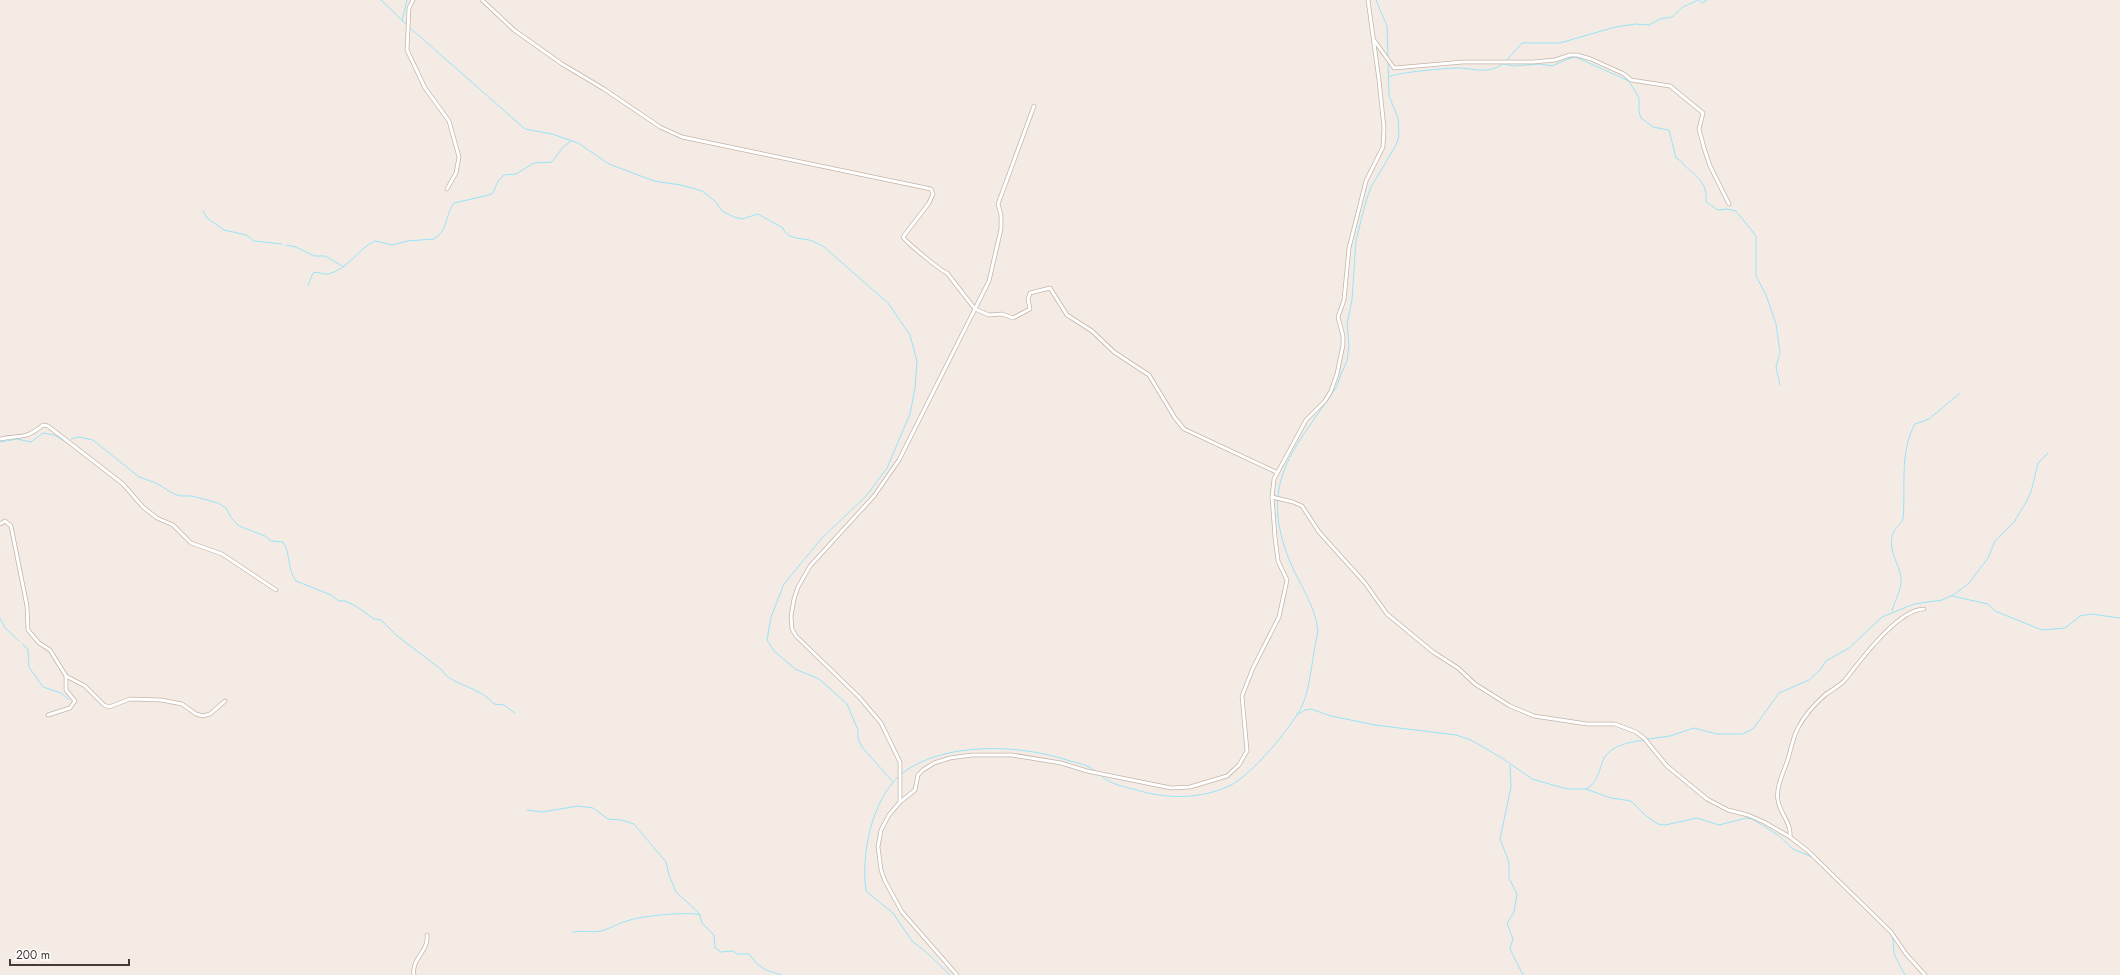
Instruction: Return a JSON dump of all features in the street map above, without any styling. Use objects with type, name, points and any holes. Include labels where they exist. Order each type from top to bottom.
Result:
[{"type":"street","points":[[414,0],[409,8],[407,50],[425,88],[449,121],[459,157],[459,167],[447,189]]},
{"type":"street","points":[[482,0],[514,30],[562,64],[604,89],[660,127],[682,137],[878,176],[931,189],[933,194],[929,203],[904,237],[911,246],[937,265],[940,270],[946,273],[975,309],[989,314],[1002,314],[1013,318],[1030,309],[1028,299],[1030,293],[1050,288],[1067,315],[1092,332],[1114,352],[1149,375],[1184,429],[1276,472]]},
{"type":"street","points":[[957,975],[905,916],[885,881],[880,859],[878,839],[885,822],[900,802],[915,790],[918,775],[928,766],[942,760],[972,755],[1004,754],[1061,763],[1087,771],[1171,788],[1190,787],[1211,782],[1233,772],[1247,751],[1242,696],[1253,668],[1279,617],[1287,580],[1278,561],[1272,497],[1276,472],[1306,420],[1325,401],[1331,391],[1340,366],[1343,336],[1338,317],[1344,300],[1347,258],[1366,181],[1378,161],[1384,142],[1374,40],[1368,0]]},
{"type":"street","points":[[1374,40],[1394,68],[1463,62],[1533,62],[1555,60],[1570,54],[1591,59],[1624,74],[1631,80],[1670,86],[1703,113],[1699,129],[1704,148],[1710,166],[1729,204]]},
{"type":"street","points":[[900,802],[901,769],[892,742],[871,709],[796,636],[792,624],[794,599],[810,566],[874,496],[899,460],[975,309],[990,277],[1000,238],[1002,219],[998,204],[1034,106]]},
{"type":"street","points":[[0,438],[24,437],[31,434],[42,425],[48,426],[116,478],[143,506],[157,518],[173,526],[190,543],[222,554],[276,590]]},
{"type":"street","points":[[1272,497],[1293,502],[1302,506],[1319,532],[1365,583],[1387,614],[1433,652],[1458,668],[1481,688],[1510,706],[1534,716],[1587,724],[1616,724],[1631,730],[1644,738],[1667,766],[1707,799],[1728,810],[1753,816],[1790,837],[1827,868],[1891,932],[1906,954],[1925,975]]},
{"type":"street","points":[[0,524],[5,521],[11,526],[27,606],[28,630],[39,642],[50,650],[66,676],[85,686],[104,705],[109,707],[130,699],[161,700],[182,704],[196,714],[203,716],[210,714],[225,701]]},
{"type":"street","points":[[1790,837],[1789,827],[1778,807],[1777,796],[1779,784],[1798,728],[1820,700],[1845,680],[1850,671],[1868,654],[1877,641],[1902,617],[1913,611],[1924,609]]},
{"type":"street","points":[[48,715],[70,708],[74,704],[74,699],[66,690],[66,676]]},
{"type":"street","points":[[414,975],[414,967],[427,943],[427,935]]},
{"type":"waterway","points":[[381,0],[407,25]]},
{"type":"waterway","points":[[402,21],[407,0]]},
{"type":"waterway","points":[[1376,0],[1387,26],[1388,57]]},
{"type":"waterway","points":[[1506,61],[1522,43],[1560,43],[1615,27],[1636,24],[1649,25],[1660,19],[1672,17],[1683,7],[1698,0]]},
{"type":"waterway","points":[[1699,0],[1702,3],[1707,0]]},
{"type":"waterway","points":[[409,27],[525,129],[552,134],[578,143],[609,164],[654,181],[681,185],[702,191],[715,201],[722,211],[734,217],[742,219],[758,214],[783,228],[790,236],[809,240],[824,247],[888,303],[910,335],[917,361],[915,388],[910,414],[887,468],[867,495],[821,539],[784,584],[771,617],[767,640],[774,651],[795,669],[819,679],[847,704],[858,730],[858,739],[862,747],[892,781]]},
{"type":"waterway","points":[[1504,64],[1513,66],[1540,64],[1552,66],[1576,57],[1629,81],[1639,98],[1639,112],[1641,118],[1653,127],[1669,130],[1676,158],[1701,181],[1705,190],[1706,202],[1718,210],[1726,209],[1736,211],[1756,236],[1756,276],[1766,295],[1776,324],[1780,352],[1776,367],[1780,385]]},
{"type":"waterway","points":[[1099,774],[1118,785],[1151,794],[1185,796],[1218,790],[1238,781],[1259,762],[1280,738],[1302,706],[1307,690],[1318,632],[1317,623],[1311,605],[1290,562],[1281,534],[1278,509],[1279,487],[1285,467],[1295,448],[1337,386],[1347,361],[1349,345],[1347,324],[1352,300],[1356,240],[1371,187],[1396,145],[1399,136],[1398,118],[1389,96],[1388,62]]},
{"type":"waterway","points":[[1389,77],[1412,72],[1445,69],[1460,68],[1487,70],[1503,64]]},
{"type":"waterway","points":[[308,285],[313,273],[317,272],[328,274],[342,268],[363,249],[375,241],[393,245],[407,241],[434,239],[442,232],[454,203],[493,193],[498,181],[504,175],[516,174],[534,163],[552,162],[563,147],[571,141]]},
{"type":"waterway","points":[[203,211],[207,218],[224,230],[246,235],[254,241],[282,244]]},
{"type":"waterway","points":[[286,245],[296,247],[314,256],[325,256],[344,267]]},
{"type":"waterway","points":[[1892,611],[1899,590],[1901,577],[1891,542],[1894,532],[1903,519],[1904,470],[1910,435],[1915,424],[1929,419],[1960,393]]},
{"type":"waterway","points":[[0,442],[17,439],[31,442],[43,433],[54,435],[66,442]]},
{"type":"waterway","points":[[71,439],[79,437],[93,440],[139,477],[156,483],[174,494],[181,496],[192,496],[218,503],[226,508],[232,519],[239,526],[265,536],[271,541],[283,542],[287,551],[291,572],[296,581],[331,595],[339,601],[345,601],[356,606],[374,619],[381,620],[396,635],[442,670],[451,679],[481,693],[494,704],[504,705],[515,713]]},
{"type":"waterway","points":[[1648,739],[1670,736],[1694,728],[1717,734],[1742,734],[1753,729],[1779,693],[1809,680],[1820,670],[1826,661],[1849,648],[1882,617],[1914,604],[1942,600],[1955,594],[1969,583],[1988,558],[1995,541],[2014,522],[2031,492],[2038,463],[2048,453]]},
{"type":"waterway","points":[[1952,596],[1988,604],[1995,611],[2042,630],[2065,628],[2080,616],[2091,614],[2120,618]]},
{"type":"waterway","points":[[0,618],[5,628],[19,641]]},
{"type":"waterway","points":[[22,644],[28,649],[29,667],[43,687],[61,693],[69,700]]},
{"type":"waterway","points":[[1297,715],[1305,710],[1311,709],[1331,716],[1375,725],[1456,735],[1471,740],[1502,758],[1532,779],[1567,789],[1586,789],[1611,798],[1631,801],[1646,816],[1658,824],[1665,825],[1697,818],[1719,825],[1746,818],[1752,819],[1778,835],[1793,849],[1812,857]]},
{"type":"waterway","points":[[1586,789],[1595,781],[1602,763],[1609,753],[1619,746],[1644,740]]},
{"type":"waterway","points":[[901,774],[918,763],[938,756],[960,751],[983,749],[1029,751],[1050,755],[1083,764],[1095,771]]},
{"type":"waterway","points":[[1510,765],[1511,787],[1500,839],[1509,862],[1509,878],[1517,894],[1514,912],[1507,923],[1513,939],[1510,949],[1523,975]]},
{"type":"waterway","points":[[899,776],[889,787],[881,800],[870,830],[865,862],[866,891],[893,913],[912,941],[950,975]]},
{"type":"waterway","points":[[527,810],[542,812],[578,806],[593,808],[608,819],[621,820],[634,824],[666,862],[669,875],[676,892],[699,913],[702,923],[714,935],[715,948],[721,952],[733,951],[737,954],[749,954],[756,963],[766,970],[782,975]]},
{"type":"waterway","points":[[1820,864],[1842,886]]},
{"type":"waterway","points":[[1855,899],[1876,919]]},
{"type":"waterway","points":[[573,932],[601,931],[636,918],[666,914],[700,915]]},
{"type":"waterway","points":[[1891,934],[1893,939],[1894,954],[1905,975]]}]
